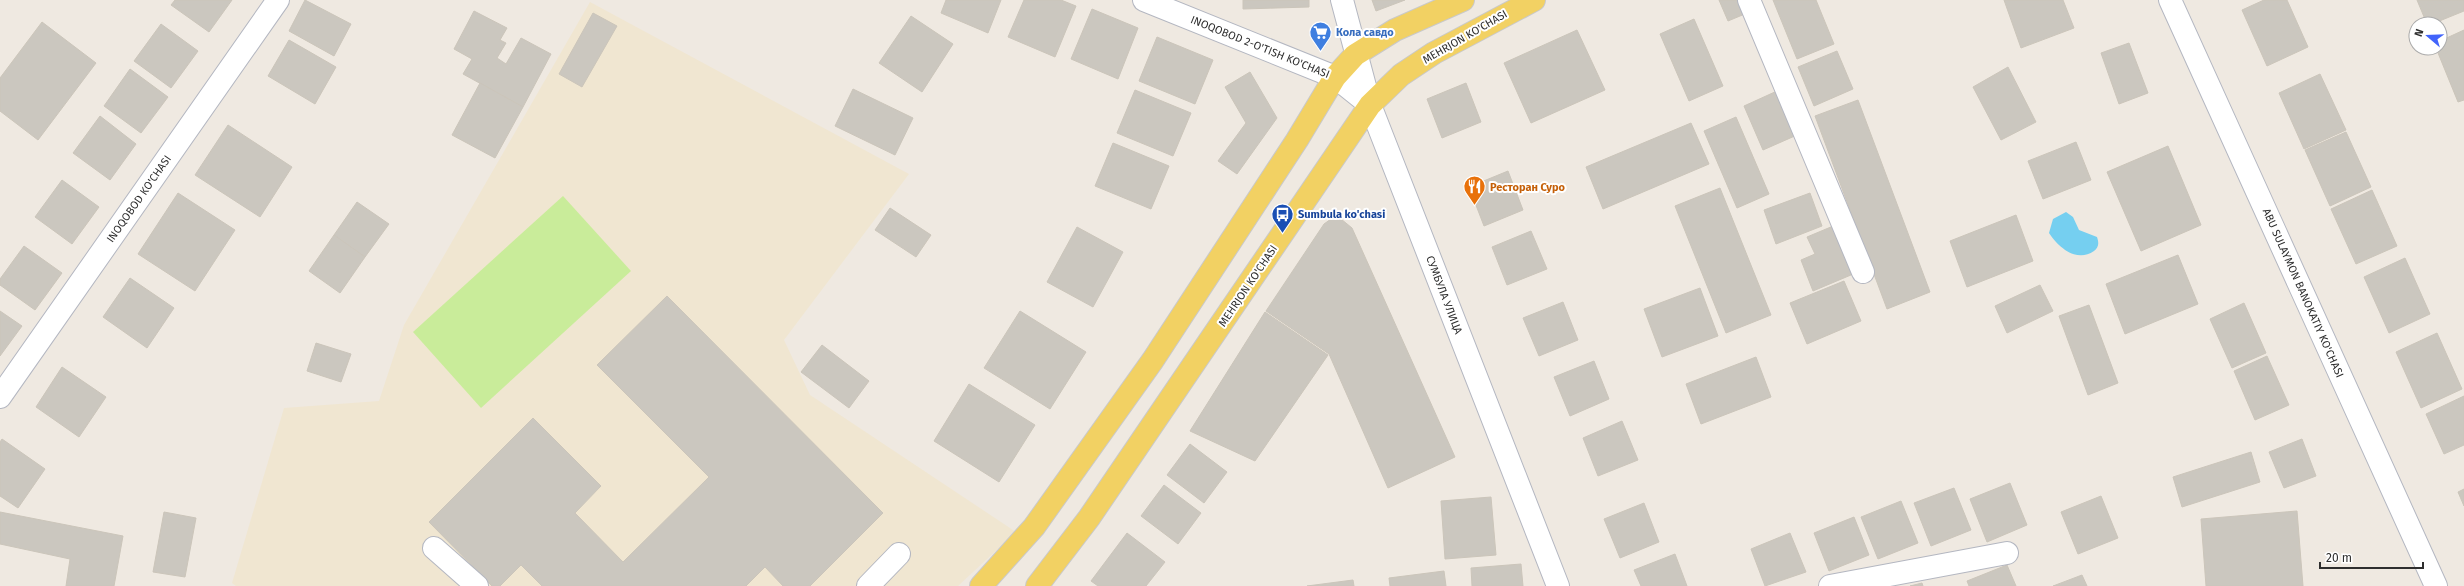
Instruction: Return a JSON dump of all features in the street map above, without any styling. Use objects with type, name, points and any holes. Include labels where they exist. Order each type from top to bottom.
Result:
[{"type":"main road","points":[[981,586],[1034,527],[1153,360],[1297,140],[1335,77],[1355,55],[1395,30],[1463,0]]},
{"type":"main road","name":"MEHRJON KO'CHASI","points":[[1037,586],[1093,512],[1370,105],[1401,75],[1434,53],[1534,0]]},
{"type":"street","name":"INOQOBOD KO'CHASI","points":[[0,397],[278,0]]},
{"type":"street","name":"INOQOBOD 2-O'TISH KO'CHASI","points":[[1144,0],[1335,77],[1370,105]]},
{"type":"street","name":"СУМБУЛА УЛИЦА","points":[[1342,0],[1355,55],[1370,105],[1558,586]]},
{"type":"street","points":[[1749,0],[1863,272]]},
{"type":"street","name":"ABU SULAYMON BANOKATIY KO'CHASI","points":[[2170,0],[2436,586]]},
{"type":"street","points":[[434,548],[477,586]]},
{"type":"street","points":[[1830,586],[2008,553]]},
{"type":"street","points":[[868,586],[899,554]]},
{"type":"shaded area","points":[[590,2],[909,174],[784,340],[810,395],[1016,532],[958,586],[236,586],[232,583],[284,408],[379,401],[404,325]]},
{"type":"green space","points":[[563,196],[631,271],[481,408],[413,332]]},
{"type":"water","points":[[2066,212],[2073,217],[2079,230],[2097,237],[2098,245],[2094,251],[2088,254],[2075,255],[2063,248],[2053,239],[2049,233],[2053,219]]},
{"type":"building","points":[[175,0],[232,0],[209,32],[171,5]]},
{"type":"building","points":[[305,0],[351,24],[334,56],[289,31]]},
{"type":"building","points":[[946,0],[1001,0],[988,33],[941,13]]},
{"type":"building","points":[[1024,0],[1061,0],[1076,6],[1055,57],[1008,37]]},
{"type":"building","points":[[1243,0],[1309,0],[1309,7],[1243,9]]},
{"type":"building","points":[[1372,0],[1405,0],[1376,11]]},
{"type":"building","points":[[1719,0],[1747,0],[1752,11],[1728,21]]},
{"type":"building","points":[[1773,0],[1816,0],[1834,44],[1797,59]]},
{"type":"building","points":[[2004,0],[2063,0],[2074,28],[2021,48]]},
{"type":"building","points":[[2264,0],[2287,0],[2308,47],[2267,66],[2242,10]]},
{"type":"building","points":[[2417,0],[2464,0],[2464,11],[2448,18],[2448,16],[2424,16]]},
{"type":"building","points":[[1092,9],[1138,28],[1118,79],[1071,59]]},
{"type":"building","points":[[474,11],[507,28],[500,40],[506,43],[497,58],[506,64],[521,38],[551,54],[523,107],[463,74],[472,59],[454,49]]},
{"type":"building","points":[[593,13],[617,26],[582,87],[559,74]]},
{"type":"building","points":[[911,16],[953,44],[922,92],[879,63]]},
{"type":"building","points":[[1694,19],[1723,86],[1689,101],[1660,34]]},
{"type":"building","points":[[42,22],[96,63],[38,140],[0,111],[0,78]]},
{"type":"building","points":[[161,24],[198,51],[171,88],[134,61]]},
{"type":"building","points":[[1577,30],[1605,90],[1531,123],[1504,63]]},
{"type":"building","points":[[2464,30],[2464,100],[2458,102],[2439,56],[2448,56],[2448,37]]},
{"type":"building","points":[[1157,37],[1213,60],[1195,104],[1139,81]]},
{"type":"building","points":[[289,40],[336,67],[315,104],[268,76]]},
{"type":"building","points":[[2129,43],[2148,93],[2119,104],[2101,53]]},
{"type":"building","points":[[1837,51],[1853,89],[1814,106],[1798,67]]},
{"type":"building","points":[[2008,67],[2036,122],[2001,140],[1973,87]]},
{"type":"building","points":[[130,69],[168,97],[141,133],[104,106]]},
{"type":"building","points":[[1250,72],[1277,118],[1237,174],[1218,161],[1246,123],[1225,87]]},
{"type":"building","points":[[2320,74],[2346,130],[2304,149],[2279,93]]},
{"type":"building","points":[[480,83],[523,107],[495,158],[452,135]]},
{"type":"building","points":[[1466,83],[1481,122],[1442,138],[1427,99]]},
{"type":"building","points":[[853,89],[913,118],[895,155],[835,126]]},
{"type":"building","points":[[1135,90],[1191,113],[1173,156],[1117,133]]},
{"type":"building","points":[[1777,91],[1797,135],[1763,150],[1744,106]]},
{"type":"building","points":[[1858,100],[1930,292],[1887,309],[1815,116]]},
{"type":"building","points":[[100,116],[136,144],[110,180],[73,153]]},
{"type":"building","points":[[1736,117],[1769,194],[1737,208],[1704,131]]},
{"type":"building","points":[[1691,123],[1709,164],[1603,209],[1586,167]]},
{"type":"building","points":[[228,125],[292,167],[260,217],[195,175]]},
{"type":"building","points":[[2346,132],[2371,187],[2330,206],[2305,150]]},
{"type":"building","points":[[2076,142],[2091,180],[2043,199],[2028,161]]},
{"type":"building","points":[[1113,143],[1169,166],[1151,209],[1095,186]]},
{"type":"building","points":[[2168,146],[2201,225],[2141,251],[2107,172]]},
{"type":"building","points":[[1508,171],[1523,210],[1484,226],[1469,187]]},
{"type":"building","points":[[62,180],[99,207],[72,244],[35,217]]},
{"type":"building","points":[[1720,188],[1771,315],[1726,333],[1675,206]]},
{"type":"building","points":[[2372,190],[2397,246],[2356,264],[2331,209]]},
{"type":"building","points":[[178,193],[235,230],[195,291],[138,254]]},
{"type":"building","points":[[1810,193],[1822,226],[1776,244],[1764,210]]},
{"type":"building","points":[[357,202],[389,224],[365,257],[334,235]]},
{"type":"building","points":[[890,208],[931,235],[916,257],[875,230]]},
{"type":"building","points":[[2016,215],[2033,261],[1967,287],[1950,241]]},
{"type":"building","points":[[1331,219],[1341,219],[1352,228],[1455,457],[1388,488],[1329,354],[1266,311],[1324,224]]},
{"type":"building","points":[[1838,224],[1858,272],[1813,291],[1801,260],[1815,254],[1807,237]]},
{"type":"building","points":[[1077,227],[1123,252],[1093,307],[1047,282]]},
{"type":"building","points":[[1531,231],[1547,269],[1507,285],[1492,247]]},
{"type":"building","points":[[334,235],[365,257],[340,293],[309,271]]},
{"type":"building","points":[[24,246],[62,273],[35,310],[0,285],[0,279]]},
{"type":"building","points":[[2178,255],[2198,304],[2125,334],[2106,284]]},
{"type":"building","points":[[2405,258],[2430,314],[2389,333],[2364,277]]},
{"type":"building","points":[[130,278],[174,308],[147,348],[103,317]]},
{"type":"building","points":[[1844,281],[1861,321],[1807,344],[1790,303]]},
{"type":"building","points":[[2040,285],[2053,311],[2007,333],[1995,306]]},
{"type":"building","points":[[1700,288],[1718,336],[1662,357],[1644,309]]},
{"type":"building","points":[[667,296],[883,513],[810,586],[783,586],[765,567],[746,586],[542,586],[521,565],[500,586],[492,586],[429,522],[533,418],[601,486],[575,513],[623,562],[709,477],[597,365]]},
{"type":"building","points":[[1563,302],[1578,340],[1539,356],[1523,318]]},
{"type":"building","points":[[2244,303],[2266,353],[2232,368],[2210,319]]},
{"type":"building","points":[[2089,305],[2118,383],[2088,395],[2059,316]]},
{"type":"building","points":[[0,311],[22,326],[0,356]]},
{"type":"building","points":[[1020,311],[1086,352],[1050,409],[984,368]]},
{"type":"building","points":[[1265,312],[1328,355],[1255,461],[1190,431]]},
{"type":"building","points":[[2437,333],[2462,389],[2421,408],[2396,352]]},
{"type":"building","points":[[316,343],[351,354],[341,382],[307,371]]},
{"type":"building","points":[[822,345],[869,381],[849,408],[801,372]]},
{"type":"building","points":[[2267,356],[2289,405],[2255,420],[2234,371]]},
{"type":"building","points":[[1756,357],[1771,397],[1701,424],[1686,384]]},
{"type":"building","points":[[1594,361],[1609,399],[1570,416],[1554,377]]},
{"type":"building","points":[[62,367],[106,397],[79,437],[36,407]]},
{"type":"building","points":[[969,384],[1035,425],[999,482],[934,441]]},
{"type":"building","points":[[2464,396],[2464,445],[2444,454],[2426,414]]},
{"type":"building","points":[[1622,421],[1638,460],[1598,476],[1583,438]]},
{"type":"building","points":[[2,439],[45,469],[18,508],[0,496],[0,442]]},
{"type":"building","points":[[2302,439],[2316,476],[2284,488],[2269,452]]},
{"type":"building","points":[[1190,444],[1227,472],[1204,503],[1167,475]]},
{"type":"building","points":[[2251,452],[2260,482],[2182,507],[2173,477]]},
{"type":"building","points":[[2010,483],[2027,525],[1987,542],[1970,499]]},
{"type":"building","points":[[1164,485],[1201,513],[1178,544],[1141,516]]},
{"type":"building","points":[[1954,488],[1971,530],[1931,546],[1914,503]]},
{"type":"building","points":[[2464,489],[2464,506],[2458,492]]},
{"type":"building","points":[[2101,496],[2118,538],[2078,554],[2061,512]]},
{"type":"building","points":[[1491,497],[1496,555],[1445,559],[1441,501]]},
{"type":"building","points":[[1901,501],[1918,543],[1878,559],[1861,517]]},
{"type":"building","points":[[1644,503],[1659,542],[1620,558],[1604,519]]},
{"type":"building","points":[[2297,511],[2303,586],[2206,586],[2201,519]]},
{"type":"building","points":[[0,512],[123,536],[114,586],[66,586],[70,559],[0,544]]},
{"type":"building","points":[[164,512],[196,518],[185,577],[153,572]]},
{"type":"building","points":[[1854,517],[1869,555],[1829,571],[1814,533]]},
{"type":"building","points":[[1127,533],[1165,562],[1146,586],[1098,586],[1091,581]]},
{"type":"building","points":[[1790,533],[1806,572],[1765,586],[1751,549]]},
{"type":"building","points":[[1675,554],[1687,586],[1641,586],[1634,570]]},
{"type":"building","points":[[1521,564],[1523,586],[1472,586],[1471,568]]},
{"type":"building","points":[[2007,565],[2016,586],[1969,586],[1967,581]]},
{"type":"building","points":[[1444,571],[1446,586],[1390,586],[1389,578]]},
{"type":"building","points":[[2082,575],[2087,586],[2053,586]]},
{"type":"building","points":[[1353,580],[1354,586],[1307,586]]},
{"type":"building","points":[[1922,583],[1923,586],[1910,586]]},
{"type":"place","name":"Кола савдо","points":[[1320,52]]},
{"type":"place","name":"Ресторан Суро","points":[[1475,206]]},
{"type":"place","name":"Sumbula ko'chasi","points":[[1283,234]]}]
